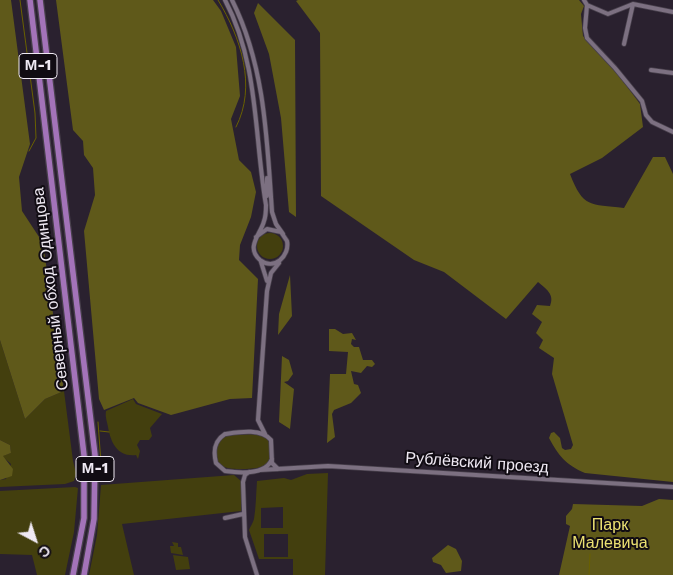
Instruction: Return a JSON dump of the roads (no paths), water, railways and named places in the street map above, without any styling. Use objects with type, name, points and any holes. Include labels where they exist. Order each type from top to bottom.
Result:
[{"type":"highway","name":"Северный обход Одинцова","points":[[28,0],[32,14],[84,455],[84,518],[74,575]]},
{"type":"highway","name":"Северный обход Одинцова","points":[[40,0],[95,454],[94,519],[84,575]]},
{"type":"street","points":[[225,0],[241,36],[250,66],[266,206]]},
{"type":"street","points":[[232,0],[244,26],[256,65],[262,99],[272,212],[288,247],[284,257],[271,273],[258,420],[255,428],[250,432]]},
{"type":"street","points":[[584,0],[587,5],[608,14],[633,4],[673,12]]},
{"type":"street","points":[[624,44],[633,4]]},
{"type":"street","points":[[587,5],[585,28],[587,38],[616,68],[642,101],[646,115],[652,122],[673,132]]},
{"type":"street","points":[[652,70],[673,74]]},
{"type":"street","points":[[268,164],[264,223],[253,245],[267,274],[268,291]]},
{"type":"street","points":[[256,237],[262,231],[270,229],[283,234]]},
{"type":"street","points":[[257,256],[263,261],[271,263],[284,257]]},
{"type":"street","points":[[258,420],[272,445],[274,466],[280,470]]},
{"type":"street","points":[[265,434],[250,432],[224,434],[216,441],[214,446],[216,462],[224,471],[251,471],[260,470],[268,466],[272,458]]},
{"type":"street","name":"Рублёвский проезд","points":[[260,470],[328,466],[673,487]]},
{"type":"street","points":[[234,471],[243,482]]},
{"type":"street","points":[[251,471],[245,475],[243,482],[244,514],[247,545],[258,575]]},
{"type":"street","points":[[225,518],[244,514]]},
{"type":"waterway","points":[[20,0],[35,113],[36,138],[29,151]]},
{"type":"waterway","points":[[218,0],[239,46],[246,79],[242,111],[236,127]]},
{"type":"waterway","points":[[98,422],[102,477]]},
{"type":"waterway","points":[[100,431],[109,432]]},
{"type":"waterway","points":[[589,575],[590,554]]},
{"type":"park label","name":"Парк Малевича","points":[[610,534]]}]
